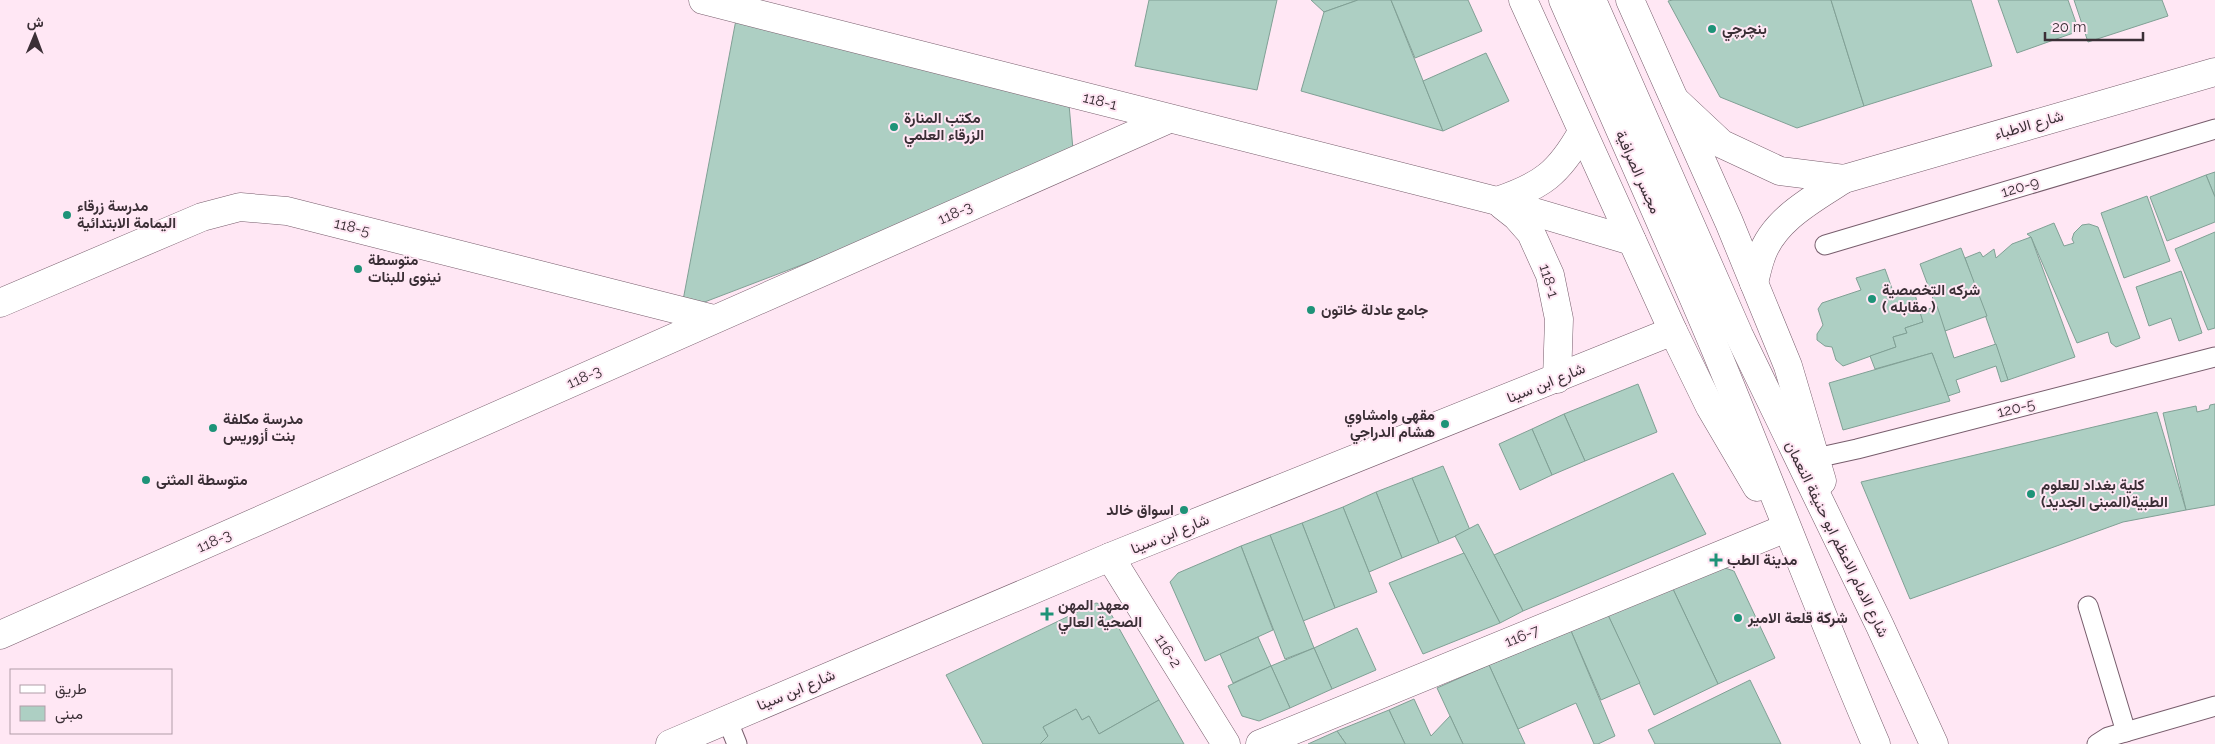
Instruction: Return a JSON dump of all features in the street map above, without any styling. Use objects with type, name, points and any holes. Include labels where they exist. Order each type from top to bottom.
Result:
[{"type":"street","name":"118-1","points":[[703,0],[1497,202],[1632,241]]},
{"type":"street","points":[[1523,0],[1673,331],[1710,406],[1752,480],[1790,539],[1876,744]]},
{"type":"street","name":"مجسر الصرافية","points":[[1563,0],[1713,344],[1790,539]]},
{"type":"street","name":"مجسر الصرافية","points":[[1592,0],[1739,335]]},
{"type":"street","points":[[1630,0],[1675,100],[1788,366],[1816,458],[1836,538]]},
{"type":"street","name":"شارع الاطباء","points":[[1844,179],[2215,72]]},
{"type":"street","points":[[1675,100],[1722,144],[1730,148],[1780,171],[1844,179]]},
{"type":"street","name":"118-3","points":[[0,635],[1169,119]]},
{"type":"street","points":[[1497,202],[1524,192],[1548,178],[1568,157],[1582,132]]},
{"type":"street","points":[[1754,283],[1761,255],[1781,224],[1806,203],[1844,179]]},
{"type":"street","name":"118-1","points":[[1497,202],[1516,216],[1531,233],[1550,275],[1559,319],[1557,378]]},
{"type":"street","name":"118-5","points":[[0,303],[202,217],[240,206],[287,211],[714,319]]},
{"type":"street","name":"شارع ابن سينا","points":[[670,744],[1110,558],[1673,331]]},
{"type":"street","name":"شارع الامام الاعظم ابو حنيفة النعمان","points":[[1739,335],[1880,626],[1934,744]]},
{"type":"street","name":"116-7","points":[[1260,744],[1790,539]]},
{"type":"street","name":"116-2","points":[[1110,558],[1226,744]]},
{"type":"lane","name":"120-9","points":[[1825,245],[2215,129]]},
{"type":"lane","name":"120-5","points":[[1816,458],[2215,357]]},
{"type":"lane","points":[[2088,606],[2126,732]]},
{"type":"lane","points":[[2097,744],[2108,737],[2215,706]]},
{"type":"lane","points":[[727,719],[737,744]]},
{"type":"building","points":[[1149,0],[1277,0],[1257,90],[1135,66]]},
{"type":"building","points":[[1311,0],[1358,0],[1324,12]]},
{"type":"building","points":[[1358,0],[1391,0],[1443,131],[1301,91],[1324,12]]},
{"type":"building","points":[[1391,0],[1468,0],[1482,31],[1415,58]]},
{"type":"building","points":[[1831,0],[1864,106],[1797,128],[1720,97],[1668,1]]},
{"type":"building","points":[[1831,0],[1971,0],[1992,66],[1864,106]]},
{"type":"building","points":[[1998,0],[2068,0],[2079,31],[2017,53]]},
{"type":"building","points":[[2074,0],[2162,0],[2168,16],[2088,42]]},
{"type":"building","name":"مكتب المنارة الزرقاء العلمي","points":[[738,9],[1068,93],[1074,161],[681,311]]},
{"type":"building","points":[[1486,53],[1509,101],[1443,131],[1423,81]]},
{"type":"building","points":[[2215,172],[2215,197],[2206,175]]},
{"type":"building","points":[[2206,175],[2215,197],[2215,222],[2167,241],[2150,197]]},
{"type":"building","points":[[2147,196],[2170,261],[2124,278],[2101,213]]},
{"type":"building","points":[[2054,223],[2064,246],[2074,243],[2072,239],[2074,233],[2082,225],[2089,224],[2098,227],[2140,338],[2116,347],[2111,343],[2108,332],[2077,343],[2031,237],[2027,234]]},
{"type":"building","points":[[2215,232],[2215,328],[2208,330],[2175,249]]},
{"type":"building","points":[[2031,237],[2075,357],[2008,380],[1965,258],[1980,252],[1983,257],[1994,249],[1996,258],[2012,244]]},
{"type":"building","points":[[1961,248],[1987,316],[1945,331],[1920,264]]},
{"type":"building","points":[[1885,269],[1895,297],[1914,291],[1923,322],[1905,328],[1907,333],[1893,337],[1896,347],[1843,366],[1836,360],[1832,347],[1825,346],[1817,340],[1817,334],[1823,325],[1818,309],[1822,303],[1861,290],[1856,278]]},
{"type":"building","points":[[2181,271],[2202,333],[2179,341],[2171,318],[2149,326],[2136,287]]},
{"type":"building","points":[[1937,306],[1954,358],[1996,344],[2008,380],[2001,382],[1996,366],[1956,380],[1960,392],[1948,396],[1932,353],[1875,369],[1870,356],[1896,347],[1893,337],[1907,333],[1905,328],[1923,322],[1920,312]]},
{"type":"building","points":[[1932,353],[1950,401],[1843,430],[1829,383]]},
{"type":"building","points":[[1638,384],[1657,432],[1585,461],[1564,414]]},
{"type":"building","points":[[2215,404],[2215,505],[2186,510],[2163,413],[2196,406],[2197,412],[2209,409],[2210,405]]},
{"type":"building","points":[[2157,412],[2186,510],[2123,522],[1910,599],[1861,482]]},
{"type":"building","points":[[1564,414],[1585,461],[1552,475],[1532,429]]},
{"type":"building","points":[[1532,429],[1552,475],[1520,490],[1499,444]]},
{"type":"building","points":[[1443,466],[1470,530],[1439,543],[1412,478]]},
{"type":"building","points":[[1673,473],[1706,534],[1523,611],[1494,555]]},
{"type":"building","points":[[1412,478],[1439,543],[1402,558],[1376,492]]},
{"type":"building","points":[[1376,492],[1402,558],[1369,572],[1343,507]]},
{"type":"building","points":[[1343,507],[1377,592],[1335,608],[1302,523]]},
{"type":"building","points":[[1302,523],[1335,608],[1303,621],[1270,535]]},
{"type":"building","points":[[1478,524],[1523,611],[1500,623],[1455,536]]},
{"type":"building","points":[[1270,535],[1314,648],[1285,659],[1241,546]]},
{"type":"building","points":[[1241,546],[1273,630],[1205,661],[1170,582],[1178,573]]},
{"type":"building","points":[[1464,553],[1500,623],[1423,654],[1389,583]]},
{"type":"building","points":[[1719,566],[1734,571],[1775,658],[1718,684],[1672,587]]},
{"type":"building","points":[[1672,587],[1718,684],[1654,715],[1608,615]]},
{"type":"building","points":[[1096,603],[1106,605],[1159,700],[1099,734],[1089,716],[1082,720],[1076,709],[1043,727],[1048,736],[1040,744],[983,744],[946,675]]},
{"type":"building","points":[[1608,615],[1640,683],[1601,700],[1571,631]]},
{"type":"building","points":[[1357,628],[1376,670],[1332,689],[1314,648]]},
{"type":"building","points":[[1571,631],[1615,736],[1598,744],[1594,744],[1576,703],[1518,729],[1489,665]]},
{"type":"building","points":[[1258,637],[1271,666],[1233,683],[1220,654]]},
{"type":"building","points":[[1314,648],[1332,689],[1290,708],[1271,666]]},
{"type":"building","points":[[1489,665],[1525,744],[1463,744],[1437,688]]},
{"type":"building","points":[[1271,666],[1290,708],[1259,721],[1242,716],[1228,686]]},
{"type":"building","points":[[1750,680],[1781,744],[1655,744],[1648,730]]},
{"type":"building","points":[[1414,699],[1431,736],[1450,716],[1463,744],[1405,744],[1389,710]]},
{"type":"building","points":[[1159,700],[1184,744],[1040,744],[1048,736],[1043,727],[1076,709],[1082,720],[1089,716],[1099,734]]},
{"type":"building","points":[[1389,710],[1405,744],[1346,744],[1337,731]]},
{"type":"building","points":[[1337,731],[1346,744],[1308,744]]},
{"type":"place","name":"بنچرچي","points":[[1712,29]]},
{"type":"place","name":"مكتب المنارة الزرقاء العلمي","points":[[894,127]]},
{"type":"place","name":"مدرسة زرقاء اليمامة الابتدائية","points":[[67,215]]},
{"type":"place","name":"متوسطة نينوى للبنات","points":[[358,269]]},
{"type":"place","name":"شركه التخصصية ( مقابله )","points":[[1872,299]]},
{"type":"place","name":"جامع عادلة خاتون","points":[[1311,310]]},
{"type":"place","name":"مقهى وامشاوي هشام الدراجي","points":[[1445,424]]},
{"type":"place","name":"مدرسة مكلفة بنت أزوريس","points":[[213,428]]},
{"type":"place","name":"متوسطة المثنى","points":[[146,480]]},
{"type":"place","name":"كلية بغداد للعلوم الطبية(المبنى الجديد)","points":[[2031,494]]},
{"type":"place","name":"اسواق خالد","points":[[1184,510]]},
{"type":"place","name":"مدينة الطب","points":[[1716,560]]},
{"type":"place","name":"معهد المهن الصحية العالي","points":[[1047,614]]},
{"type":"place","name":"شركة قلعة الامير","points":[[1738,618]]}]
